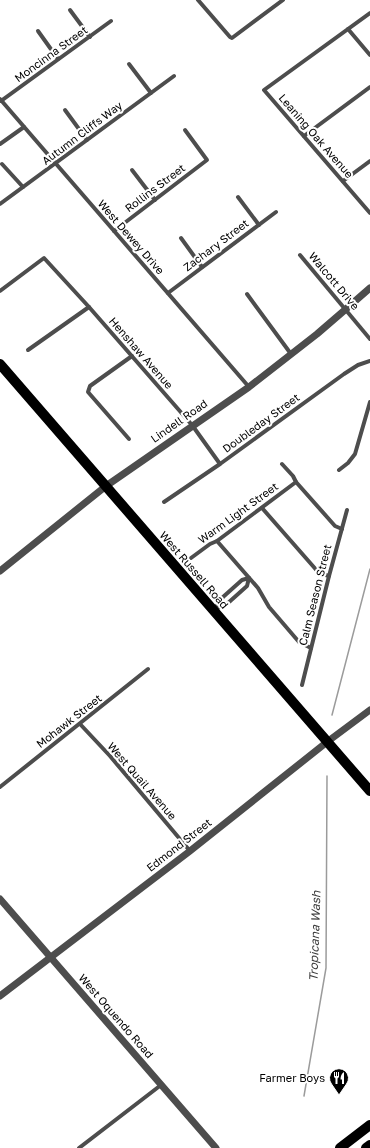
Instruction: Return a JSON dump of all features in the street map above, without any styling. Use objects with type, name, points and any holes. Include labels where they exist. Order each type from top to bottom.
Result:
[{"type":"main road","name":"West Russell Road","points":[[0,364],[370,791]]},
{"type":"main road","points":[[340,1148],[351,1144],[370,1125]]},
{"type":"main road","points":[[366,1148],[370,1145]]},
{"type":"street","points":[[198,0],[232,38],[283,0]]},
{"type":"street","points":[[70,10],[90,37]]},
{"type":"street","points":[[370,13],[348,29],[370,55]]},
{"type":"street","name":"Moncinna Street","points":[[0,100],[111,21]]},
{"type":"street","name":"Leaning Oak Avenue","points":[[348,29],[264,90],[370,212]]},
{"type":"street","points":[[38,31],[58,59]]},
{"type":"street","points":[[129,64],[151,93]]},
{"type":"street","name":"Autumn Cliffs Way","points":[[0,204],[174,76]]},
{"type":"street","points":[[304,136],[370,87]]},
{"type":"street","name":"West Dewey Drive","points":[[0,100],[249,387]]},
{"type":"street","points":[[65,110],[87,140]]},
{"type":"street","points":[[0,144],[24,127]]},
{"type":"street","name":"Rollins Street","points":[[114,231],[208,160],[185,130]]},
{"type":"street","points":[[343,181],[370,161]]},
{"type":"street","points":[[2,164],[23,188]]},
{"type":"street","points":[[132,170],[155,200]]},
{"type":"street","points":[[238,197],[259,225]]},
{"type":"street","name":"Zachary Street","points":[[168,293],[276,212]]},
{"type":"street","points":[[181,238],[202,267]]},
{"type":"street","name":"Walcott Drive","points":[[300,255],[346,308],[370,339]]},
{"type":"street","name":"Henshaw Avenue","points":[[0,290],[44,258],[192,425],[220,464]]},
{"type":"street","name":"Lindell Road","points":[[0,571],[106,486],[192,425],[249,387],[318,334],[370,288]]},
{"type":"street","points":[[247,294],[291,354]]},
{"type":"street","points":[[28,350],[89,307]]},
{"type":"street","points":[[129,439],[88,392],[90,386],[132,356]]},
{"type":"street","name":"Doubleday Street","points":[[164,502],[220,464],[344,374],[358,365],[370,361]]},
{"type":"street","points":[[339,470],[348,463],[355,454],[370,402]]},
{"type":"street","points":[[282,464],[335,526],[342,529]]},
{"type":"street","name":"Warm Light Street","points":[[191,558],[210,544],[217,541],[296,482]]},
{"type":"street","points":[[262,508],[319,573],[329,576]]},
{"type":"street","name":"Calm Season Street","points":[[302,685],[347,510]]},
{"type":"street","points":[[217,541],[250,578],[258,588],[269,607],[299,642],[311,648]]},
{"type":"street","points":[[214,610],[223,597],[242,580],[250,578]]},
{"type":"street","points":[[214,610],[228,603],[244,589],[250,578]]},
{"type":"street","name":"Mohawk Street","points":[[0,787],[148,669]]},
{"type":"street","name":"Edmond Street","points":[[0,996],[190,851],[327,742],[370,710]]},
{"type":"street","name":"West Quail Avenue","points":[[80,724],[110,756],[190,851]]},
{"type":"street","name":"West Oquendo Road","points":[[0,899],[216,1148]]},
{"type":"street","points":[[79,1148],[161,1085]]},
{"type":"waterway","name":"Tropicana Wash","points":[[332,715],[370,569]]},
{"type":"waterway","name":"Tropicana Wash","points":[[304,1096],[326,968],[327,776]]},
{"type":"place","name":"Farmer Boys","points":[[339,1095]]}]
